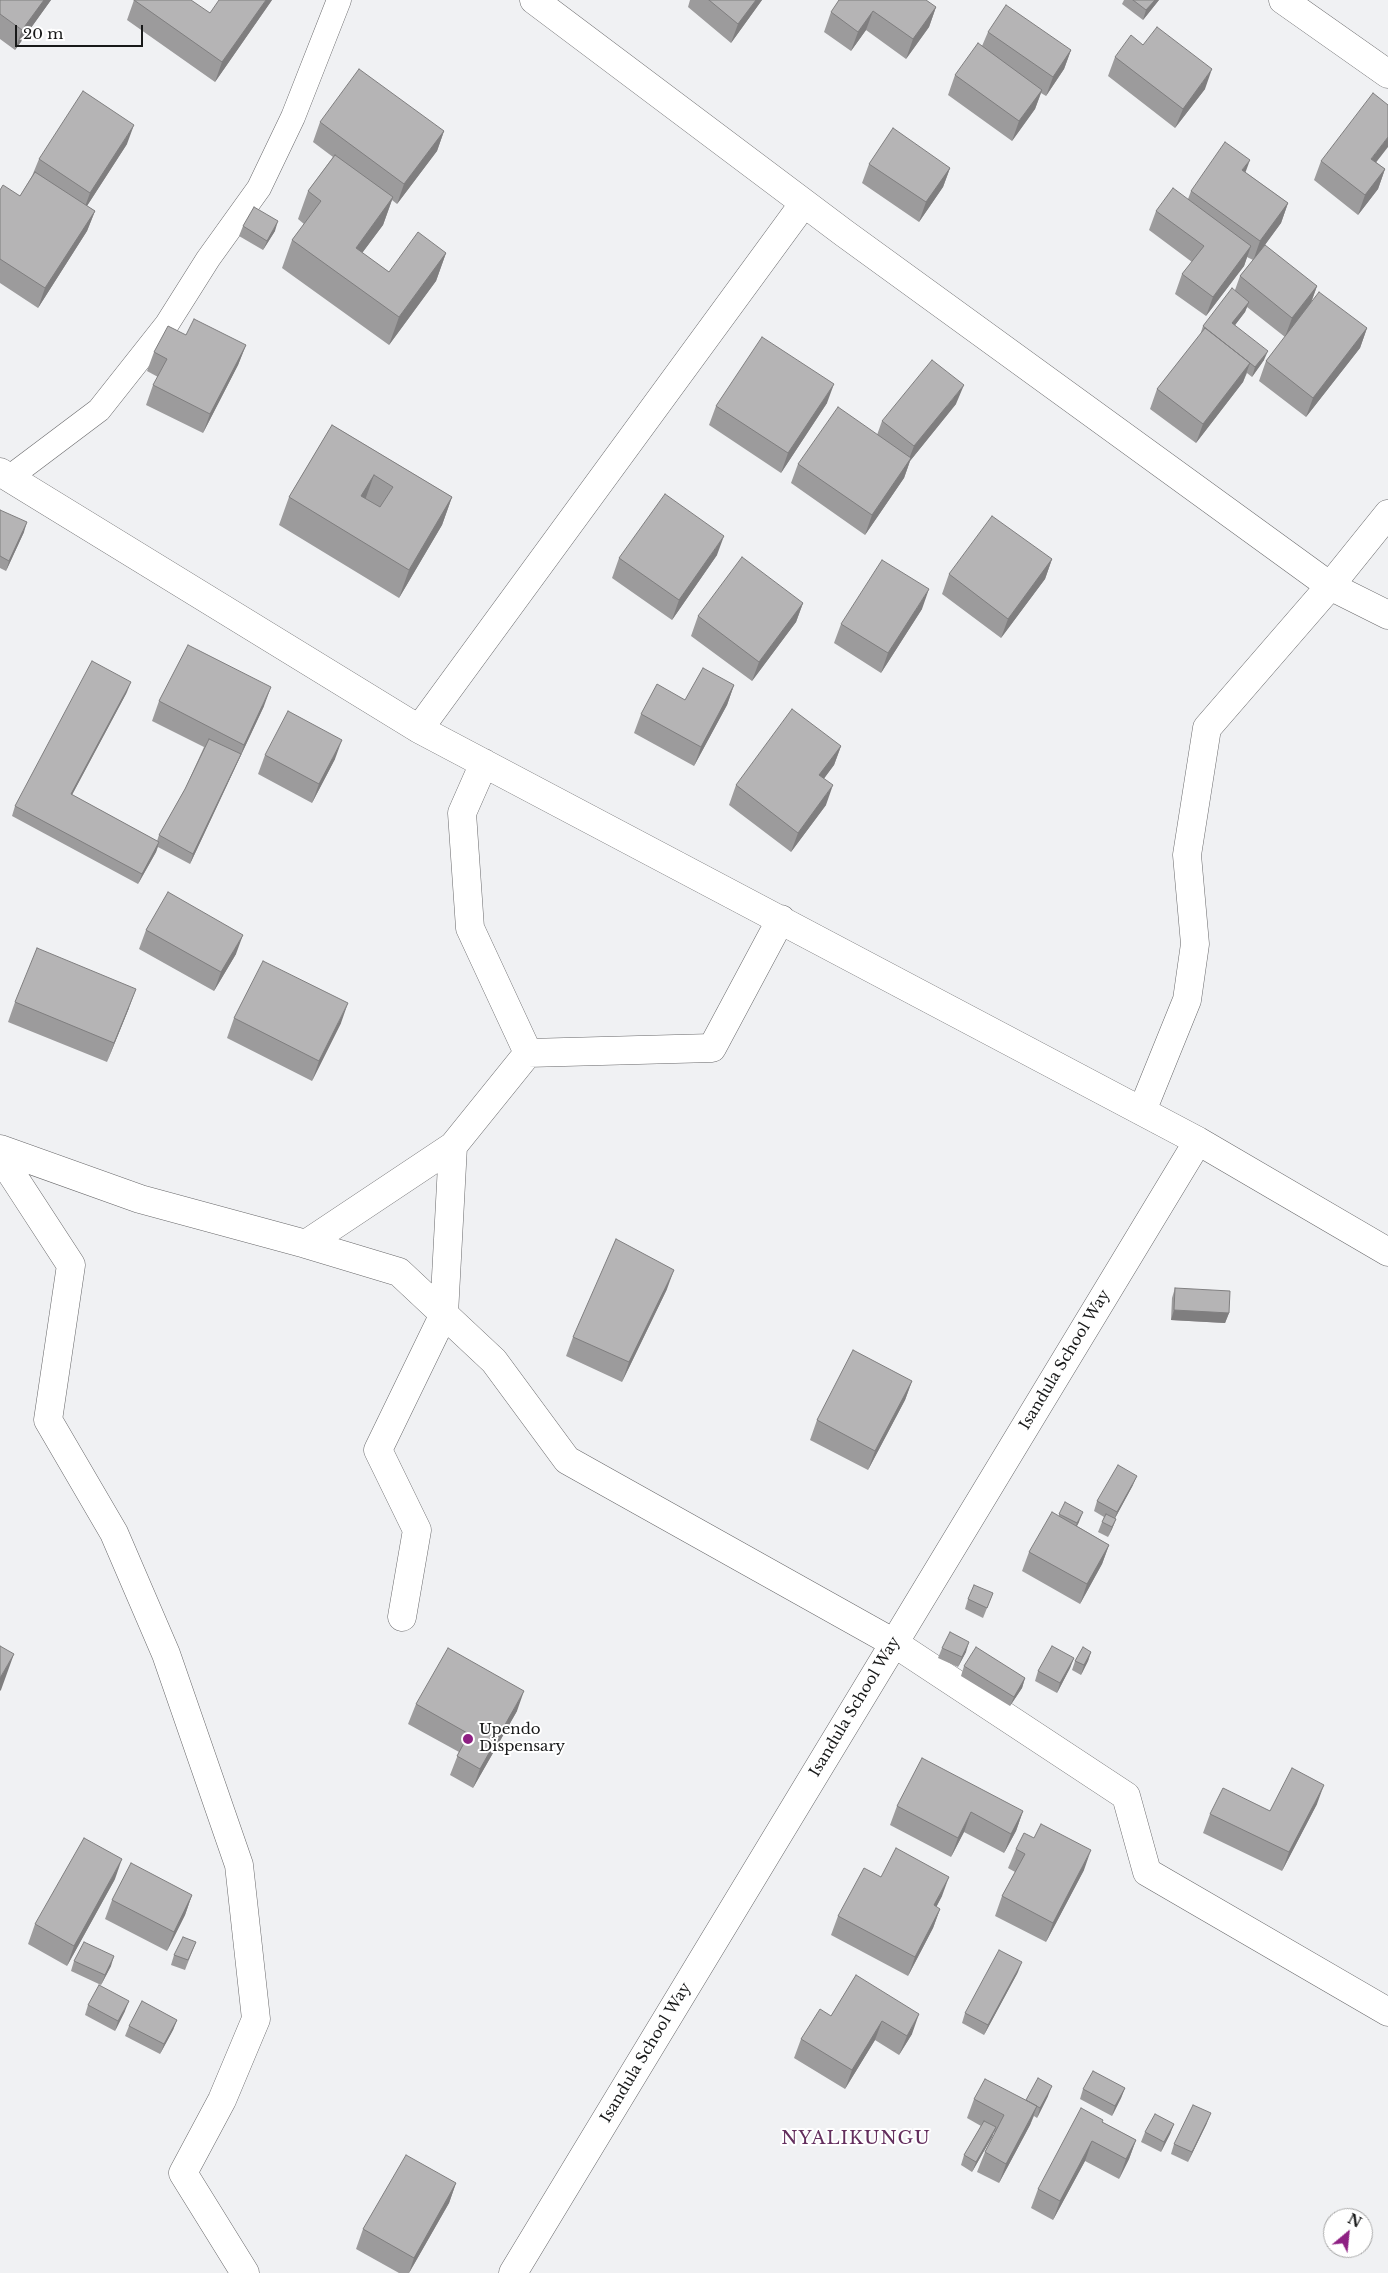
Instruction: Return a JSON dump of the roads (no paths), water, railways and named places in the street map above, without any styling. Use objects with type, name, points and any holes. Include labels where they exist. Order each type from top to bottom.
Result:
[{"type":"street","points":[[534,0],[804,203],[1330,586],[1388,615]]},
{"type":"street","points":[[1283,0],[1388,74]]},
{"type":"street","points":[[419,729],[804,203]]},
{"type":"street","points":[[5,475],[419,729],[1198,1141],[1388,1252]]},
{"type":"street","points":[[1142,1111],[1187,1000],[1195,944],[1187,855],[1206,728],[1330,586],[1388,514]]},
{"type":"street","points":[[484,763],[462,813],[470,928],[528,1053]]},
{"type":"street","points":[[306,1244],[453,1146],[528,1053],[712,1048],[780,920]]},
{"type":"street","name":"Isandula School Way","points":[[512,2273],[1198,1141]]},
{"type":"street","points":[[402,1617],[417,1530],[378,1450],[444,1314],[453,1146]]},
{"type":"street","points":[[0,1149],[140,1199],[306,1244],[399,1272],[494,1361],[567,1460],[894,1642],[1126,1796],[1146,1872],[1388,2012]]},
{"type":"street","points":[[0,1156],[71,1265],[48,1420],[118,1541],[166,1654],[239,1865],[256,2020],[222,2100],[183,2174],[245,2273]]},
{"type":"lane","points":[[5,475],[99,410],[167,324],[208,259],[259,188],[293,118],[339,0]]},
{"type":"place","name":"Upendo Dispensary","points":[[468,1739]]},
{"type":"district","name":"NYALIKUNGU","points":[[856,2139]]}]
